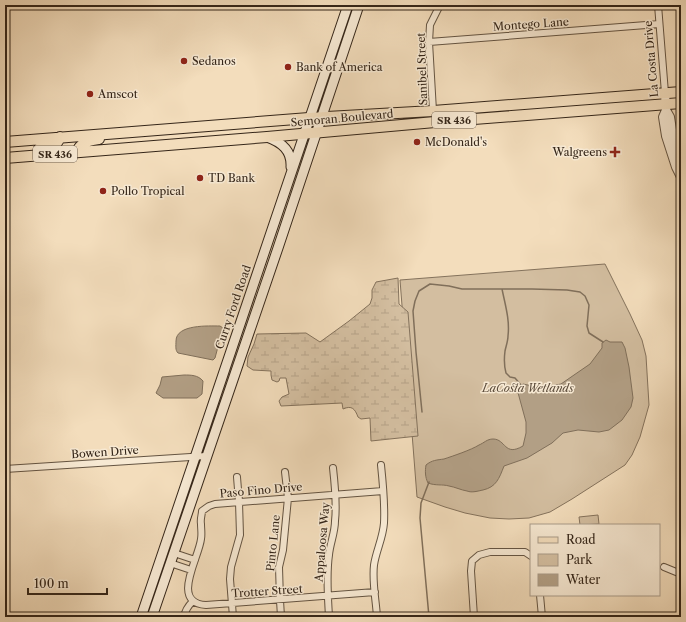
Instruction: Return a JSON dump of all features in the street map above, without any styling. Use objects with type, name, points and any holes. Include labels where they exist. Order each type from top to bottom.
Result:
[{"type":"main road","name":"Curry Ford Road","points":[[141,617],[348,5]]},
{"type":"main road","name":"Curry Ford Road","points":[[152,617],[322,117],[358,5]]},
{"type":"main road","name":"Semoran Boulevard","points":[[5,142],[322,117],[433,111],[681,92]]},
{"type":"main road","name":"Semoran Boulevard","points":[[5,158],[435,122],[666,107],[681,103]]},
{"type":"main road","points":[[80,152],[79,148],[82,144],[92,140],[101,139],[112,133]]},
{"type":"main road","points":[[5,152],[51,148],[57,144],[60,137]]},
{"type":"main road","points":[[267,137],[282,144],[286,149],[291,161],[291,170]]},
{"type":"main road","points":[[255,312],[251,302],[267,255],[267,244]]},
{"type":"main road","points":[[234,374],[236,356],[247,322],[244,312]]},
{"type":"main road","points":[[170,563],[168,548],[175,526],[179,502]]},
{"type":"main road","points":[[148,617],[162,573],[162,568],[159,562]]},
{"type":"street","name":"Sanibel Street","points":[[433,111],[429,42],[430,25],[440,5]]},
{"type":"street","name":"La Costa Drive","points":[[658,5],[666,107],[670,117],[673,136],[681,158]]},
{"type":"street","name":"Montego Lane","points":[[429,42],[659,24]]},
{"type":"street","name":"La Costa Drive","points":[[666,107],[663,117],[666,136],[670,151],[681,177]]},
{"type":"street","points":[[670,151],[677,153],[681,158]]},
{"type":"street","name":"Bowen Drive","points":[[5,469],[206,456]]},
{"type":"street","points":[[378,617],[374,565],[384,524],[381,465]]},
{"type":"street","name":"Appaloosa Way","points":[[329,617],[328,565],[336,520],[333,468]]},
{"type":"street","name":"Pinto Lane","points":[[281,617],[279,567],[283,550],[288,498],[286,472]]},
{"type":"street","points":[[233,617],[230,579],[231,567],[240,535],[237,477]]},
{"type":"street","name":"Paso Fino Drive","points":[[191,570],[201,540],[200,521],[202,511],[209,506],[215,504],[383,491]]},
{"type":"street","points":[[474,617],[471,580],[472,561],[479,555],[490,552],[525,552],[530,555]]},
{"type":"street","points":[[174,553],[195,560]]},
{"type":"street","points":[[170,563],[191,570],[188,584],[189,594],[193,601],[186,608],[184,617]]},
{"type":"street","points":[[664,567],[681,574]]},
{"type":"street","name":"Trotter Street","points":[[193,601],[200,605],[206,605],[375,592]]},
{"type":"street","points":[[540,596],[542,617]]},
{"type":"green space","name":"LaCosta Wetlands","points":[[605,264],[642,340],[646,356],[649,405],[640,437],[632,455],[625,465],[550,512],[529,518],[490,518],[465,513],[417,497],[400,280]]},
{"type":"green space","points":[[398,278],[399,304],[408,312],[418,436],[371,441],[370,418],[361,419],[358,417],[353,408],[349,407],[343,409],[342,403],[281,406],[279,401],[282,397],[289,394],[286,378],[280,378],[277,382],[272,380],[271,371],[253,370],[247,366],[248,357],[257,334],[306,333],[320,342],[370,304],[372,290],[376,282]]},
{"type":"green space","points":[[598,515],[599,524],[580,524],[579,517]]},
{"type":"water","points":[[201,326],[220,326],[223,328],[215,358],[213,360],[177,352],[177,335],[181,331]]},
{"type":"water","points":[[606,340],[610,342],[622,342],[625,348],[629,367],[633,398],[631,407],[622,420],[609,430],[599,432],[578,430],[563,433],[552,443],[527,458],[504,466],[494,485],[487,489],[471,492],[446,485],[428,483],[426,478],[426,465],[432,461],[462,453],[491,439],[497,440],[512,450],[523,446],[526,433],[526,422],[517,389],[523,384],[537,387],[561,384],[590,364],[602,348],[602,343]]},
{"type":"water","points":[[184,375],[197,376],[203,381],[202,394],[197,398],[163,398],[156,393],[162,377]]},
{"type":"waterway","points":[[422,412],[413,311],[419,291],[430,284],[462,289],[532,289],[580,292],[585,296],[589,305],[587,326],[589,333],[603,342]]},
{"type":"waterway","points":[[502,289],[508,324],[508,338],[504,357],[505,370],[510,377],[515,378],[521,385]]},
{"type":"waterway","points":[[429,482],[421,503],[420,518],[429,617]]},
{"type":"place","name":"Sedanos","points":[[184,61]]},
{"type":"place","name":"Bank of America","points":[[288,67]]},
{"type":"place","name":"Amscot","points":[[90,94]]},
{"type":"place","name":"McDonald's","points":[[417,142]]},
{"type":"place","name":"Walgreens","points":[[615,152]]},
{"type":"place","name":"TD Bank","points":[[200,178]]},
{"type":"place","name":"Pollo Tropical","points":[[103,191]]}]
